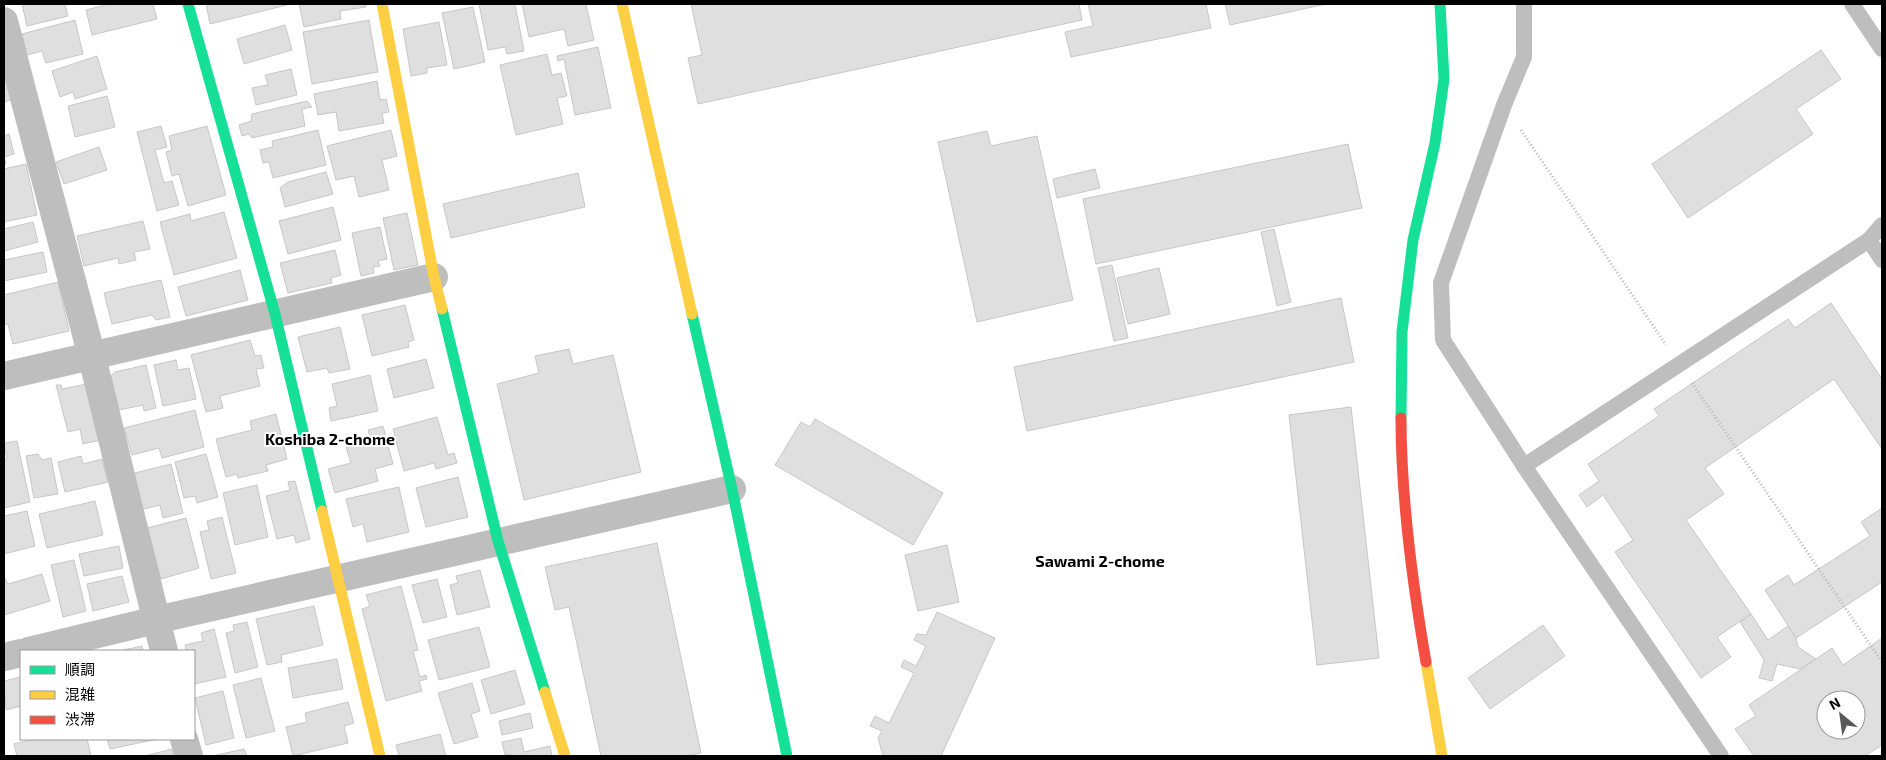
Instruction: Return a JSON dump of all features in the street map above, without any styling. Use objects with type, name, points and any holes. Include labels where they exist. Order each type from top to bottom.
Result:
[{"type":"street","points":[[188,4],[275,314],[380,756]]},
{"type":"street","points":[[382,4],[434,277],[498,541],[565,756]]},
{"type":"street","points":[[622,4],[732,489],[787,756]]},
{"type":"street","points":[[1440,4],[1444,79],[1435,143],[1413,240],[1402,332],[1401,459],[1414,594],[1442,756]]},
{"type":"street","points":[[4,21],[92,357],[164,650]]},
{"type":"street","points":[[4,376],[434,277]]},
{"type":"street","points":[[32,650],[498,541],[732,489]]},
{"type":"street","points":[[4,657],[20,653]]},
{"type":"street","points":[[184,740],[188,756]]},
{"type":"lane","points":[[1524,4],[1524,57],[1504,105],[1441,283],[1443,340],[1524,466],[1721,756]]},
{"type":"lane","points":[[1852,4],[1882,49]]},
{"type":"lane","points":[[1524,466],[1869,240],[1882,225]]},
{"type":"lane","points":[[1869,240],[1882,260]]},
{"type":"path","points":[[1504,105],[1882,662]]},
{"type":"building","points":[[22,4],[65,4],[68,16],[27,26]]},
{"type":"building","points":[[109,4],[153,4],[157,19],[92,35],[86,10]]},
{"type":"building","points":[[206,4],[287,4],[287,5],[210,24]]},
{"type":"building","points":[[299,4],[366,4],[366,7],[340,11],[341,19],[304,27]]},
{"type":"building","points":[[479,4],[515,4],[524,51],[507,54],[505,47],[488,50]]},
{"type":"building","points":[[522,4],[586,4],[594,40],[568,46],[564,29],[529,37]]},
{"type":"building","points":[[691,4],[1079,4],[1082,20],[698,104],[688,58],[702,55]]},
{"type":"building","points":[[1088,4],[1206,4],[1211,28],[1071,57],[1065,32],[1093,26]]},
{"type":"building","points":[[1225,4],[1326,4],[1230,25]]},
{"type":"building","points":[[473,7],[485,62],[454,69],[442,13]]},
{"type":"building","points":[[75,20],[83,54],[46,63],[42,51],[27,55],[22,34]]},
{"type":"building","points":[[369,20],[378,72],[312,84],[303,32]]},
{"type":"building","points":[[439,22],[447,65],[427,68],[427,73],[411,76],[403,29]]},
{"type":"building","points":[[285,25],[292,50],[244,64],[237,39]]},
{"type":"building","points":[[598,47],[611,108],[575,115],[564,59],[558,61],[557,56]]},
{"type":"building","points":[[1821,50],[1841,79],[1796,109],[1813,134],[1688,218],[1652,164]]},
{"type":"building","points":[[547,54],[552,75],[561,73],[567,96],[557,98],[563,124],[516,135],[500,65]]},
{"type":"building","points":[[97,56],[107,89],[75,99],[73,92],[60,97],[52,71]]},
{"type":"building","points":[[291,69],[297,95],[256,105],[252,88],[268,85],[265,75]]},
{"type":"building","points":[[377,81],[380,100],[386,99],[389,112],[382,113],[384,123],[339,131],[336,112],[318,115],[314,94]]},
{"type":"building","points":[[7,82],[11,100],[4,102],[4,83]]},
{"type":"building","points":[[107,96],[115,127],[75,137],[68,106]]},
{"type":"building","points":[[307,101],[312,107],[302,109],[305,126],[252,138],[249,134],[242,136],[239,125],[251,121],[252,114]]},
{"type":"building","points":[[161,126],[167,147],[155,150],[164,183],[172,181],[179,205],[157,211],[137,132]]},
{"type":"building","points":[[207,126],[226,195],[188,206],[179,174],[172,176],[166,152],[172,150],[169,136]]},
{"type":"building","points":[[318,130],[326,165],[273,178],[269,162],[263,163],[260,150],[273,147],[272,141]]},
{"type":"building","points":[[391,130],[397,156],[382,160],[389,190],[359,197],[354,176],[336,180],[327,146]]},
{"type":"building","points":[[987,131],[991,146],[1037,136],[1073,300],[977,322],[938,142]]},
{"type":"building","points":[[9,134],[14,154],[4,157],[4,136]]},
{"type":"building","points":[[1348,144],[1362,208],[1096,264],[1083,199]]},
{"type":"building","points":[[99,147],[107,170],[64,184],[56,162]]},
{"type":"building","points":[[26,164],[37,215],[4,222],[4,169]]},
{"type":"building","points":[[1095,169],[1100,188],[1057,198],[1053,179]]},
{"type":"building","points":[[326,172],[333,194],[285,207],[280,188],[288,182]]},
{"type":"building","points":[[578,173],[585,207],[451,238],[443,204]]},
{"type":"building","points":[[333,207],[341,240],[288,254],[279,221]]},
{"type":"building","points":[[224,212],[237,258],[174,275],[160,222],[190,214],[191,221]]},
{"type":"building","points":[[407,213],[418,265],[394,270],[383,218]]},
{"type":"building","points":[[143,221],[150,249],[134,252],[136,260],[119,264],[118,258],[84,266],[77,236]]},
{"type":"building","points":[[33,222],[38,242],[4,251],[4,229]]},
{"type":"building","points":[[380,227],[387,259],[378,261],[380,266],[373,267],[374,273],[361,276],[352,233]]},
{"type":"building","points":[[1274,229],[1291,302],[1277,306],[1261,232]]},
{"type":"building","points":[[335,250],[341,275],[331,278],[332,283],[288,293],[280,263]]},
{"type":"building","points":[[43,252],[47,272],[4,281],[4,260]]},
{"type":"building","points":[[1112,265],[1128,338],[1114,341],[1098,268]]},
{"type":"building","points":[[1159,268],[1170,314],[1128,324],[1117,278]]},
{"type":"building","points":[[240,270],[248,300],[186,316],[178,287]]},
{"type":"building","points":[[161,280],[170,317],[156,320],[152,315],[112,324],[104,293]]},
{"type":"building","points":[[58,282],[69,331],[13,344],[8,324],[4,325],[4,295]]},
{"type":"building","points":[[1341,298],[1354,362],[1027,431],[1014,367]]},
{"type":"building","points":[[1831,303],[1882,379],[1882,449],[1834,379],[1705,468],[1724,494],[1686,520],[1751,614],[1717,637],[1731,657],[1701,678],[1615,552],[1633,540],[1603,495],[1587,507],[1579,495],[1599,481],[1588,464],[1659,416],[1654,409],[1788,319],[1795,328]]},
{"type":"building","points":[[405,305],[414,340],[408,342],[409,347],[372,356],[362,315]]},
{"type":"building","points":[[340,327],[350,369],[329,373],[327,368],[307,372],[298,337]]},
{"type":"building","points":[[250,340],[255,356],[261,355],[264,368],[256,369],[260,386],[220,396],[223,408],[206,412],[191,355]]},
{"type":"building","points":[[569,349],[573,364],[613,355],[641,472],[524,500],[497,384],[539,373],[535,356]]},
{"type":"building","points":[[426,359],[434,388],[394,398],[387,369]]},
{"type":"building","points":[[176,360],[178,370],[189,368],[196,399],[163,406],[154,365]]},
{"type":"building","points":[[146,365],[156,408],[144,411],[143,405],[119,410],[111,376],[115,372]]},
{"type":"building","points":[[370,375],[378,411],[331,421],[329,408],[337,406],[332,384]]},
{"type":"building","points":[[87,384],[101,440],[83,444],[80,429],[68,432],[56,385],[61,385],[62,389]]},
{"type":"building","points":[[1351,407],[1379,658],[1317,665],[1289,415]]},
{"type":"building","points":[[195,410],[204,447],[162,458],[159,448],[132,455],[124,428]]},
{"type":"building","points":[[276,414],[287,459],[266,465],[268,471],[238,478],[237,474],[226,477],[216,439],[252,430],[250,421]]},
{"type":"building","points":[[437,417],[448,455],[454,453],[457,463],[436,469],[434,463],[404,471],[393,429]]},
{"type":"building","points":[[815,419],[943,493],[913,545],[775,465],[801,422],[810,427]]},
{"type":"building","points":[[383,426],[393,464],[375,469],[378,481],[335,493],[328,469],[351,463],[346,447],[371,440],[368,430]]},
{"type":"building","points":[[17,441],[30,502],[4,508],[4,460],[7,459],[4,443]]},
{"type":"building","points":[[38,454],[42,460],[51,458],[58,494],[34,498],[26,456]]},
{"type":"building","points":[[206,454],[218,497],[197,503],[195,496],[184,498],[175,462]]},
{"type":"building","points":[[81,456],[83,464],[102,459],[108,482],[65,492],[58,462]]},
{"type":"building","points":[[171,464],[183,513],[163,518],[160,505],[140,510],[131,474]]},
{"type":"building","points":[[458,477],[468,517],[426,527],[416,488]]},
{"type":"building","points":[[295,481],[310,539],[296,543],[294,535],[277,539],[266,496],[290,490],[288,482]]},
{"type":"building","points":[[257,485],[268,537],[235,545],[223,493]]},
{"type":"building","points":[[399,487],[409,532],[367,542],[363,524],[353,527],[346,499]]},
{"type":"building","points":[[95,501],[103,535],[47,548],[39,514]]},
{"type":"building","points":[[1882,508],[1882,582],[1796,638],[1765,590],[1788,575],[1794,585],[1870,536],[1861,522]]},
{"type":"building","points":[[27,511],[35,546],[4,554],[4,516]]},
{"type":"building","points":[[222,517],[236,573],[211,579],[200,532],[209,530],[207,521]]},
{"type":"building","points":[[186,518],[199,568],[161,579],[147,528]]},
{"type":"building","points":[[657,543],[701,753],[686,756],[601,756],[569,607],[555,610],[545,567]]},
{"type":"building","points":[[947,545],[959,602],[918,611],[905,555]]},
{"type":"building","points":[[119,546],[123,568],[84,576],[79,554]]},
{"type":"building","points":[[74,560],[86,611],[63,617],[51,565]]},
{"type":"building","points":[[480,570],[490,607],[457,615],[450,585],[458,583],[456,576]]},
{"type":"building","points":[[42,574],[50,601],[4,615],[4,577],[8,584]]},
{"type":"building","points":[[122,576],[129,602],[93,611],[87,584]]},
{"type":"building","points":[[437,579],[447,617],[423,623],[412,585]]},
{"type":"building","points":[[401,586],[418,650],[413,651],[420,677],[426,675],[427,679],[419,681],[422,691],[386,701],[362,609],[370,606],[366,595]]},
{"type":"building","points":[[314,606],[323,645],[281,655],[282,662],[267,665],[256,619]]},
{"type":"building","points":[[937,612],[995,638],[941,756],[883,756],[878,738],[882,731],[870,726],[875,716],[889,723],[914,673],[901,667],[904,660],[916,666],[926,646],[914,640],[917,634],[926,635]]},
{"type":"building","points":[[1751,614],[1768,640],[1788,626],[1796,638],[1798,647],[1816,659],[1800,669],[1777,664],[1772,681],[1759,678],[1764,660],[1740,622]]},
{"type":"building","points":[[247,622],[258,667],[235,673],[226,633],[234,631],[233,625]]},
{"type":"building","points":[[1543,625],[1565,656],[1490,709],[1468,678]]},
{"type":"building","points":[[479,627],[490,667],[439,680],[428,640]]},
{"type":"building","points":[[214,629],[226,677],[195,684],[195,650],[186,650],[185,645],[203,641],[201,633]]},
{"type":"building","points":[[1882,638],[1882,745],[1865,756],[1754,756],[1735,729],[1756,716],[1749,705],[1832,648],[1843,665]]},
{"type":"building","points":[[142,646],[143,650],[124,650]]},
{"type":"building","points":[[337,659],[343,689],[293,698],[288,668]]},
{"type":"building","points":[[515,670],[525,704],[491,714],[481,680]]},
{"type":"building","points":[[20,677],[20,706],[6,710],[4,681]]},
{"type":"building","points":[[261,678],[275,731],[246,738],[233,685]]},
{"type":"building","points":[[472,683],[480,711],[471,714],[478,737],[454,744],[438,693]]},
{"type":"building","points":[[223,691],[234,738],[206,745],[195,698]]},
{"type":"building","points":[[348,702],[354,723],[344,726],[348,743],[293,756],[286,727],[307,722],[305,713]]},
{"type":"building","points":[[530,713],[533,728],[502,735],[499,721]]},
{"type":"building","points":[[440,734],[446,756],[399,756],[396,745]]},
{"type":"building","points":[[521,738],[524,752],[550,746],[552,756],[505,755],[502,742]]},
{"type":"building","points":[[31,740],[87,740],[91,756],[17,756],[14,744]]},
{"type":"building","points":[[107,740],[153,740],[110,749]]},
{"type":"building","points":[[172,749],[174,756],[145,756]]},
{"type":"building","points":[[244,749],[247,756],[212,756]]},
{"type":"traffic: fast","points":[[188,4],[275,314],[322,511]]},
{"type":"traffic: fast","points":[[1401,418],[1402,332],[1413,240],[1435,143],[1444,79],[1440,4]]},
{"type":"traffic: fast","points":[[442,309],[498,541],[545,692]]},
{"type":"traffic: fast","points":[[692,314],[732,489],[787,756]]},
{"type":"traffic: slow","points":[[382,4],[434,277],[442,309]]},
{"type":"traffic: slow","points":[[622,4],[692,314]]},
{"type":"traffic: slow","points":[[322,511],[380,756]]},
{"type":"traffic: slow","points":[[1426,662],[1442,756]]},
{"type":"traffic: slow","points":[[545,692],[565,756]]},
{"type":"traffic: jam","points":[[1401,418],[1408,540],[1426,662]]},
{"type":"district","name":"Koshiba 2-chome","points":[[330,438]]},
{"type":"district","name":"Sawami 2-chome","points":[[1100,560]]}]
